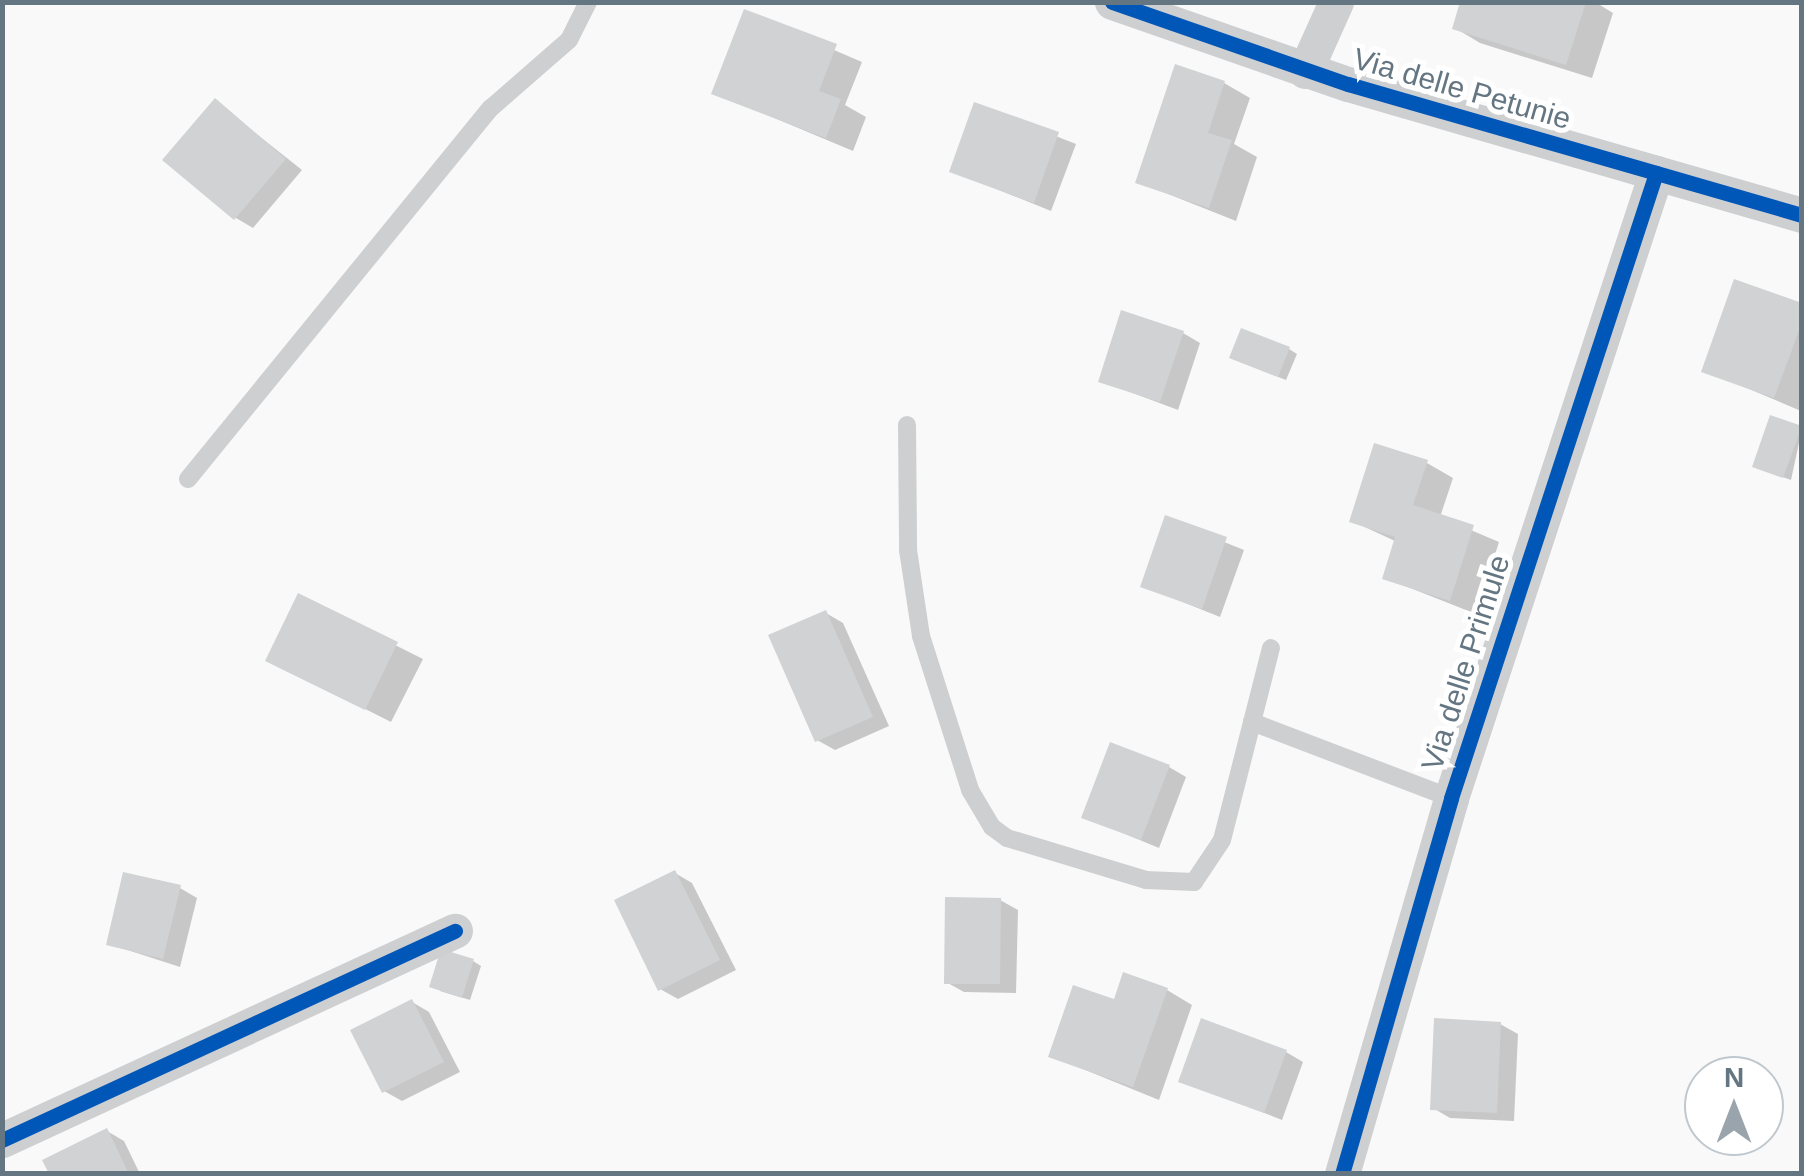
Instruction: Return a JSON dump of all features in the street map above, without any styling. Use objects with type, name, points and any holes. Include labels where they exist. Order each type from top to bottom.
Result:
[{"type":"street","name":"Via delle Petunie","points":[[1112,2],[1305,70],[1802,214]]},
{"type":"street","points":[[1305,70],[1336,2]]},
{"type":"street","name":"Via delle Primule","points":[[1342,1174],[1451,798],[1656,173]]},
{"type":"street","points":[[2,1140],[455,931]]},
{"type":"lane","points":[[188,479],[491,108],[569,40],[588,2]]},
{"type":"lane","points":[[907,425],[908,550],[916,617],[964,774],[992,828],[1040,852],[1160,883],[1194,882],[1222,840],[1271,648]]},
{"type":"lane","points":[[1252,722],[1451,798]]},
{"type":"building","points":[[1460,2],[1586,2],[1566,65],[1452,29]]},
{"type":"building","points":[[744,9],[837,44],[819,91],[841,99],[826,138],[711,94]]},
{"type":"building","points":[[1175,64],[1225,81],[1208,133],[1232,140],[1209,208],[1135,183]]},
{"type":"building","points":[[215,98],[286,159],[234,220],[162,160]]},
{"type":"building","points":[[974,102],[1059,132],[1034,203],[949,172]]},
{"type":"building","points":[[1734,279],[1802,303],[1802,323],[1774,398],[1701,372]]},
{"type":"building","points":[[1121,310],[1184,331],[1160,402],[1098,382]]},
{"type":"building","points":[[1241,328],[1290,347],[1278,377],[1229,358]]},
{"type":"building","points":[[1770,415],[1802,426],[1783,478],[1752,467]]},
{"type":"building","points":[[1374,443],[1428,460],[1413,505],[1474,525],[1450,601],[1382,579],[1395,537],[1349,522]]},
{"type":"building","points":[[1165,515],[1227,537],[1202,609],[1140,587]]},
{"type":"building","points":[[298,593],[398,642],[365,710],[265,661]]},
{"type":"building","points":[[826,610],[873,717],[815,742],[768,635]]},
{"type":"building","points":[[1110,742],[1170,765],[1141,840],[1081,818]]},
{"type":"building","points":[[675,870],[720,960],[658,991],[614,900]]},
{"type":"building","points":[[123,872],[181,885],[163,959],[106,945]]},
{"type":"building","points":[[945,897],[1001,898],[1000,984],[944,984]]},
{"type":"building","points":[[441,949],[474,959],[462,998],[429,987]]},
{"type":"building","points":[[1123,972],[1168,988],[1133,1087],[1048,1057],[1073,985],[1114,999]]},
{"type":"building","points":[[412,999],[444,1062],[382,1093],[350,1030]]},
{"type":"building","points":[[1201,1018],[1287,1050],[1264,1113],[1178,1082]]},
{"type":"building","points":[[1434,1018],[1501,1022],[1497,1113],[1430,1110]]},
{"type":"building","points":[[107,1128],[129,1174],[49,1174],[42,1160]]},
{"type":"cycle path","points":[[1112,2],[1348,84],[1802,215]]},
{"type":"cycle path","points":[[1342,1174],[1451,798],[1656,173]]},
{"type":"cycle path","points":[[2,1140],[455,931]]}]
